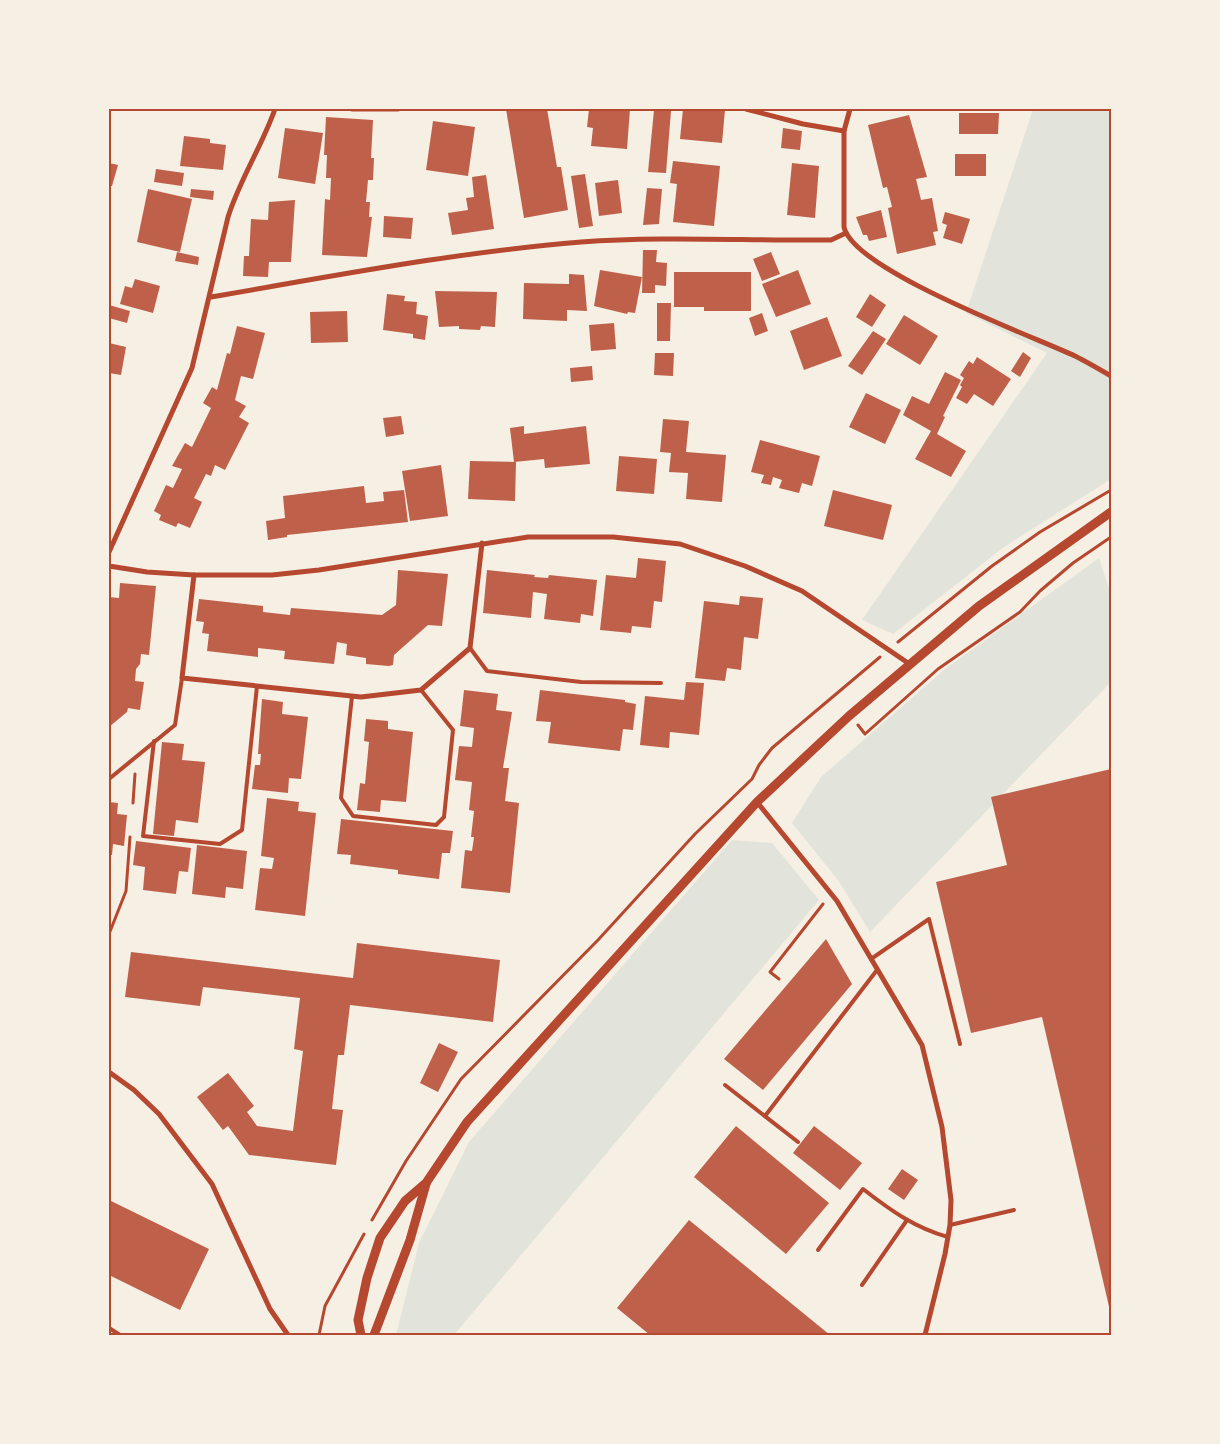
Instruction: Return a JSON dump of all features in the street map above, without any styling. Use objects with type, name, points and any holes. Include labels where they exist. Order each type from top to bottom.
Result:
[{"type":"street","points":[[109,552],[192,368],[211,296],[220,246],[235,194],[268,129],[275,109]]},
{"type":"street","points":[[352,109],[398,109]]},
{"type":"street","points":[[746,109],[803,124],[844,131]]},
{"type":"street","points":[[850,109],[844,131],[846,233],[855,245],[926,290],[1077,356],[1111,376]]},
{"type":"street","points":[[211,296],[393,266],[579,242],[831,240],[846,233]]},
{"type":"street","points":[[361,1335],[358,1320],[366,1278],[380,1238],[405,1201],[426,1183],[467,1122],[757,802],[908,663],[979,606],[1111,512]]},
{"type":"street","points":[[109,566],[147,572],[194,575],[272,575],[319,570],[528,537],[572,535],[680,544],[745,566],[802,591],[908,663]]},
{"type":"street","points":[[194,575],[182,678],[361,698],[421,690],[470,648],[482,543]]},
{"type":"street","points":[[757,802],[833,895],[922,1045],[942,1127],[951,1200],[948,1237],[936,1295],[925,1335]]},
{"type":"street","points":[[109,1072],[134,1090],[159,1114],[212,1184],[270,1309],[288,1335]]},
{"type":"street","points":[[374,1335],[410,1240],[426,1183]]},
{"type":"lane","points":[[470,648],[487,671],[581,682],[662,683]]},
{"type":"lane","points":[[109,779],[174,725],[182,678]]},
{"type":"lane","points":[[154,741],[143,836],[220,844],[242,830],[257,686]]},
{"type":"lane","points":[[352,696],[341,798],[353,816],[436,825],[444,818],[453,730],[421,690]]},
{"type":"lane","points":[[871,959],[929,919],[960,1044]]},
{"type":"lane","points":[[765,1116],[877,970]]},
{"type":"lane","points":[[725,1085],[798,1142]]},
{"type":"lane","points":[[818,1250],[863,1189],[894,1214],[930,1232],[948,1237]]},
{"type":"lane","points":[[950,1225],[1014,1210]]},
{"type":"lane","points":[[862,1285],[907,1220]]},
{"type":"lane","points":[[109,1328],[120,1335]]},
{"type":"path","points":[[849,716],[865,734],[938,669],[1020,612],[1040,591],[1072,563],[1111,538]]},
{"type":"path","points":[[132,806],[136,756]]},
{"type":"path","points":[[109,934],[126,891],[130,834]]},
{"type":"path","points":[[779,979],[770,972],[833,895]]},
{"type":"shaded area","points":[[1033,109],[1111,109],[1111,479],[1004,547],[893,634],[862,620],[1047,353],[966,313]]},
{"type":"shaded area","points":[[1099,558],[1111,595],[1111,682],[870,932],[838,880],[792,823],[821,777],[945,669]]},
{"type":"shaded area","points":[[732,840],[772,843],[819,900],[454,1335],[396,1335],[419,1243],[469,1142]]},
{"type":"building","points":[[506,109],[547,109],[557,167],[561,167],[568,210],[524,218]]},
{"type":"building","points":[[589,109],[630,109],[627,149],[591,146],[593,128],[587,127]]},
{"type":"building","points":[[683,109],[725,110],[722,143],[680,139]]},
{"type":"building","points":[[654,110],[671,111],[666,173],[648,172]]},
{"type":"building","points":[[959,113],[999,113],[998,134],[959,134]]},
{"type":"building","points":[[909,115],[927,177],[916,179],[921,200],[932,198],[938,231],[933,232],[936,245],[897,254],[888,208],[892,207],[887,187],[883,188],[868,125]]},
{"type":"building","points":[[326,117],[373,120],[371,158],[374,158],[373,180],[368,180],[366,202],[370,202],[369,217],[372,217],[367,257],[322,255],[325,199],[330,200],[331,178],[326,178],[327,155],[324,155]]},
{"type":"building","points":[[433,121],[475,127],[468,176],[426,170]]},
{"type":"building","points":[[285,128],[323,133],[315,184],[278,178]]},
{"type":"building","points":[[783,128],[802,131],[800,150],[781,148]]},
{"type":"building","points":[[184,136],[210,139],[210,143],[226,145],[223,170],[180,166]]},
{"type":"building","points":[[955,154],[986,154],[986,176],[955,176]]},
{"type":"building","points":[[673,161],[720,166],[714,226],[673,222],[677,184],[670,183]]},
{"type":"building","points":[[109,163],[118,165],[112,186],[109,186]]},
{"type":"building","points":[[792,163],[819,166],[815,218],[787,215]]},
{"type":"building","points":[[156,169],[184,173],[182,186],[154,182]]},
{"type":"building","points":[[585,174],[593,226],[579,228],[571,176]]},
{"type":"building","points":[[486,175],[494,229],[452,235],[448,213],[468,210],[466,198],[474,197],[472,177]]},
{"type":"building","points":[[618,180],[622,213],[599,216],[595,183]]},
{"type":"building","points":[[647,188],[662,189],[659,224],[643,225]]},
{"type":"building","points":[[148,189],[192,199],[180,252],[137,242]]},
{"type":"building","points":[[191,189],[214,191],[213,200],[190,197]]},
{"type":"building","points":[[295,200],[291,262],[269,262],[268,277],[243,276],[244,256],[249,256],[251,219],[268,220],[269,202]]},
{"type":"building","points":[[881,210],[887,237],[869,241],[867,235],[863,235],[856,217]]},
{"type":"building","points":[[945,212],[970,219],[962,244],[943,238],[947,225],[942,223]]},
{"type":"building","points":[[384,216],[413,218],[411,239],[383,237]]},
{"type":"building","points":[[643,250],[657,250],[656,262],[667,263],[666,286],[655,285],[655,293],[642,293]]},
{"type":"building","points":[[177,252],[199,257],[198,265],[175,261]]},
{"type":"building","points":[[771,252],[780,274],[762,281],[753,259]]},
{"type":"building","points":[[600,270],[642,277],[635,313],[628,312],[627,314],[594,306]]},
{"type":"building","points":[[798,270],[811,304],[776,317],[762,284]]},
{"type":"building","points":[[674,272],[751,272],[751,311],[704,311],[704,307],[674,307]]},
{"type":"building","points":[[569,274],[584,275],[587,311],[567,310],[567,321],[523,319],[524,283],[569,284]]},
{"type":"building","points":[[135,279],[160,286],[153,313],[120,304],[125,286],[132,288]]},
{"type":"building","points":[[435,291],[497,292],[495,327],[481,326],[480,330],[459,329],[459,326],[439,327]]},
{"type":"building","points":[[387,294],[405,296],[404,301],[417,302],[416,314],[428,316],[425,340],[413,338],[413,334],[383,330]]},
{"type":"building","points":[[870,294],[886,305],[872,327],[856,317]]},
{"type":"building","points":[[657,303],[671,303],[670,341],[657,341]]},
{"type":"building","points":[[109,305],[130,311],[127,323],[109,318]]},
{"type":"building","points":[[347,311],[348,342],[311,343],[310,312]]},
{"type":"building","points":[[762,313],[768,331],[755,336],[749,318]]},
{"type":"building","points":[[904,315],[938,336],[920,365],[886,344]]},
{"type":"building","points":[[827,317],[842,356],[804,370],[790,331]]},
{"type":"building","points":[[614,323],[616,349],[591,351],[589,325]]},
{"type":"building","points":[[237,326],[265,333],[253,379],[241,376],[235,400],[246,406],[239,417],[249,423],[225,470],[215,465],[211,476],[206,474],[194,498],[202,502],[190,528],[178,523],[176,527],[159,520],[161,515],[154,511],[166,485],[173,488],[182,469],[172,466],[185,443],[192,447],[211,408],[203,403],[212,387],[217,390],[227,353],[230,354]]},
{"type":"building","points":[[873,331],[886,339],[862,375],[848,366]]},
{"type":"building","points":[[109,343],[126,347],[121,375],[109,373]]},
{"type":"building","points":[[1023,352],[1031,358],[1020,377],[1011,371]]},
{"type":"building","points":[[655,353],[674,353],[673,376],[654,375]]},
{"type":"building","points":[[977,357],[1011,379],[993,406],[974,394],[967,404],[956,398],[964,378],[960,375],[969,361],[973,364]]},
{"type":"building","points":[[592,366],[593,380],[571,382],[570,368]]},
{"type":"building","points":[[945,372],[961,380],[943,416],[945,417],[937,434],[966,451],[951,477],[915,459],[931,431],[903,415],[912,396],[929,404]]},
{"type":"building","points":[[866,393],[901,410],[885,444],[849,427]]},
{"type":"building","points":[[401,416],[404,434],[386,437],[383,418]]},
{"type":"building","points":[[663,419],[689,421],[686,452],[726,455],[722,502],[686,499],[688,473],[669,472],[671,453],[660,452]]},
{"type":"building","points":[[524,426],[524,434],[586,426],[590,464],[545,468],[544,459],[514,462],[510,428]]},
{"type":"building","points":[[760,440],[820,456],[812,486],[802,483],[799,493],[779,488],[782,480],[773,477],[771,485],[761,483],[764,475],[751,472]]},
{"type":"building","points":[[619,456],[657,459],[654,494],[616,491]]},
{"type":"building","points":[[470,461],[516,462],[515,501],[468,499]]},
{"type":"building","points":[[441,465],[448,516],[410,521],[402,471]]},
{"type":"building","points":[[364,486],[366,503],[384,501],[383,492],[404,490],[408,522],[287,535],[287,537],[268,540],[266,521],[285,518],[283,496]]},
{"type":"building","points":[[833,490],[892,505],[883,540],[824,526]]},
{"type":"building","points":[[638,558],[666,561],[662,602],[654,601],[651,628],[632,626],[631,633],[600,630],[606,575],[636,578]]},
{"type":"building","points":[[398,570],[448,574],[442,626],[428,625],[394,655],[393,665],[366,664],[366,658],[346,655],[347,644],[337,642],[334,664],[284,659],[285,651],[258,648],[258,657],[207,651],[209,634],[202,633],[204,622],[196,621],[199,599],[263,606],[263,612],[290,615],[291,608],[382,615],[396,605]]},
{"type":"building","points":[[487,570],[535,575],[534,577],[548,578],[549,575],[597,580],[593,616],[581,614],[580,623],[544,619],[547,594],[533,592],[531,618],[483,613]]},
{"type":"building","points":[[120,583],[156,586],[149,655],[141,654],[140,664],[136,669],[135,681],[144,682],[140,710],[128,708],[127,712],[109,727],[109,597],[119,598]]},
{"type":"building","points":[[740,596],[763,598],[758,639],[744,637],[741,670],[727,668],[725,681],[695,678],[704,601],[739,605]]},
{"type":"building","points":[[686,682],[704,683],[699,735],[670,732],[669,748],[640,745],[645,696],[684,700]]},
{"type":"building","points":[[464,690],[498,694],[496,710],[512,712],[503,768],[509,768],[505,801],[519,803],[510,893],[461,888],[465,850],[472,851],[474,837],[471,837],[474,811],[469,810],[472,782],[455,780],[459,746],[472,747],[474,728],[460,726]]},
{"type":"building","points":[[540,690],[625,700],[625,702],[636,704],[633,730],[623,729],[620,751],[548,743],[551,722],[536,721]]},
{"type":"building","points":[[262,699],[283,702],[282,714],[308,717],[301,779],[289,778],[288,793],[252,789],[255,765],[260,765],[261,754],[258,754]]},
{"type":"building","points":[[366,719],[388,721],[388,729],[413,732],[406,802],[381,800],[380,812],[357,810],[360,783],[365,784],[369,742],[364,741]]},
{"type":"building","points":[[162,742],[184,744],[182,760],[205,762],[198,823],[176,820],[174,836],[153,834]]},
{"type":"building","points":[[1111,769],[1110,1311],[1042,1017],[971,1033],[936,882],[1007,865],[991,797]]},
{"type":"building","points":[[267,798],[299,802],[298,811],[316,813],[305,916],[255,910],[260,868],[272,869],[274,858],[261,856]]},
{"type":"building","points":[[109,802],[118,803],[117,814],[127,815],[124,846],[113,844],[112,855],[109,855]]},
{"type":"building","points":[[341,819],[453,831],[450,853],[442,853],[439,879],[398,874],[398,870],[350,864],[351,855],[337,854]]},
{"type":"building","points":[[136,841],[191,848],[188,872],[179,871],[176,894],[143,890],[145,867],[133,865]]},
{"type":"building","points":[[197,845],[247,851],[243,889],[226,887],[225,898],[192,894]]},
{"type":"building","points":[[826,939],[852,984],[763,1090],[724,1059]]},
{"type":"building","points":[[357,943],[500,960],[493,1022],[350,1005],[344,1055],[338,1055],[332,1109],[343,1110],[336,1165],[249,1155],[228,1126],[223,1130],[197,1097],[228,1073],[254,1106],[247,1112],[257,1126],[293,1131],[303,1051],[294,1049],[300,998],[203,987],[200,1006],[125,997],[131,952],[353,978]]},
{"type":"building","points":[[439,1043],[458,1052],[438,1092],[420,1083]]},
{"type":"building","points":[[736,1126],[829,1203],[786,1254],[694,1177]]},
{"type":"building","points":[[814,1126],[862,1163],[840,1190],[793,1153]]},
{"type":"building","points":[[902,1169],[918,1180],[904,1200],[888,1189]]},
{"type":"building","points":[[109,1200],[209,1249],[180,1310],[109,1275]]},
{"type":"building","points":[[689,1220],[830,1335],[650,1335],[617,1308]]}]
